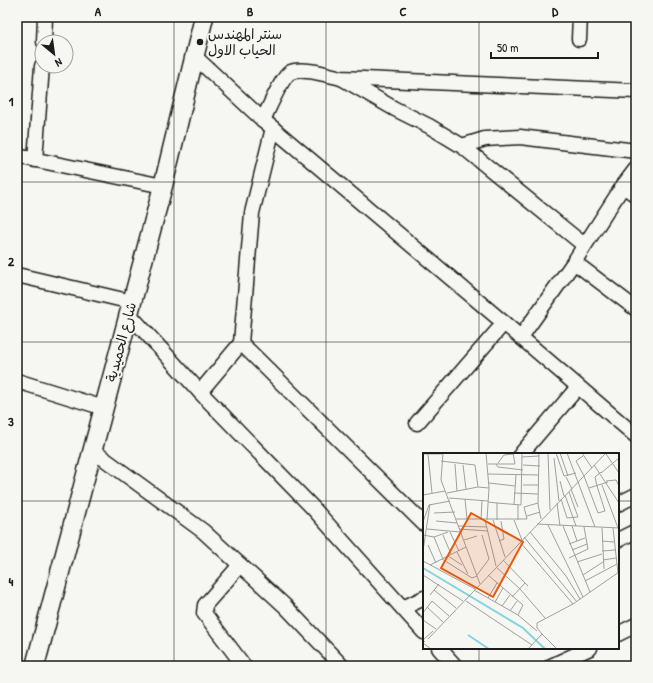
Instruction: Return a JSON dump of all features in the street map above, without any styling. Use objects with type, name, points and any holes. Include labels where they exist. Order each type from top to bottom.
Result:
[{"type":"street","points":[[44,34],[45,17]]},
{"type":"street","name":"شارع الحميدية","points":[[35,666],[162,186],[204,17]]},
{"type":"street","points":[[579,39],[580,17]]},
{"type":"street","points":[[194,56],[268,124],[504,322],[636,436]]},
{"type":"street","points":[[200,392],[241,343],[252,213],[268,124],[280,86],[288,74],[292,71],[302,70],[341,78],[636,91]]},
{"type":"street","points":[[35,160],[41,74]]},
{"type":"street","points":[[341,78],[429,126],[462,146],[584,245]]},
{"type":"street","points":[[462,146],[485,139],[520,137],[636,151]]},
{"type":"street","points":[[17,156],[162,186]]},
{"type":"street","points":[[521,337],[574,262],[623,186],[636,169]]},
{"type":"street","points":[[623,186],[636,195]]},
{"type":"street","points":[[574,262],[636,309]]},
{"type":"street","points":[[17,275],[130,308],[200,392],[313,508],[423,631]]},
{"type":"street","points":[[417,423],[504,322]]},
{"type":"street","points":[[241,343],[423,523]]},
{"type":"street","points":[[17,381],[104,408]]},
{"type":"street","points":[[522,453],[578,387]]},
{"type":"street","points":[[92,450],[202,531],[285,606],[342,666]]},
{"type":"street","points":[[619,504],[636,495]]},
{"type":"street","points":[[619,540],[636,531]]},
{"type":"street","points":[[240,565],[205,605],[204,613],[244,666]]},
{"type":"street","points":[[403,608],[423,598]]},
{"type":"street","points":[[619,634],[636,625]]},
{"type":"street","points":[[440,649],[455,666]]},
{"type":"street","points":[[551,666],[588,649]]},
{"type":"place","name":"سنتر المهندس الحياب الاول","points":[[200,42]]}]
